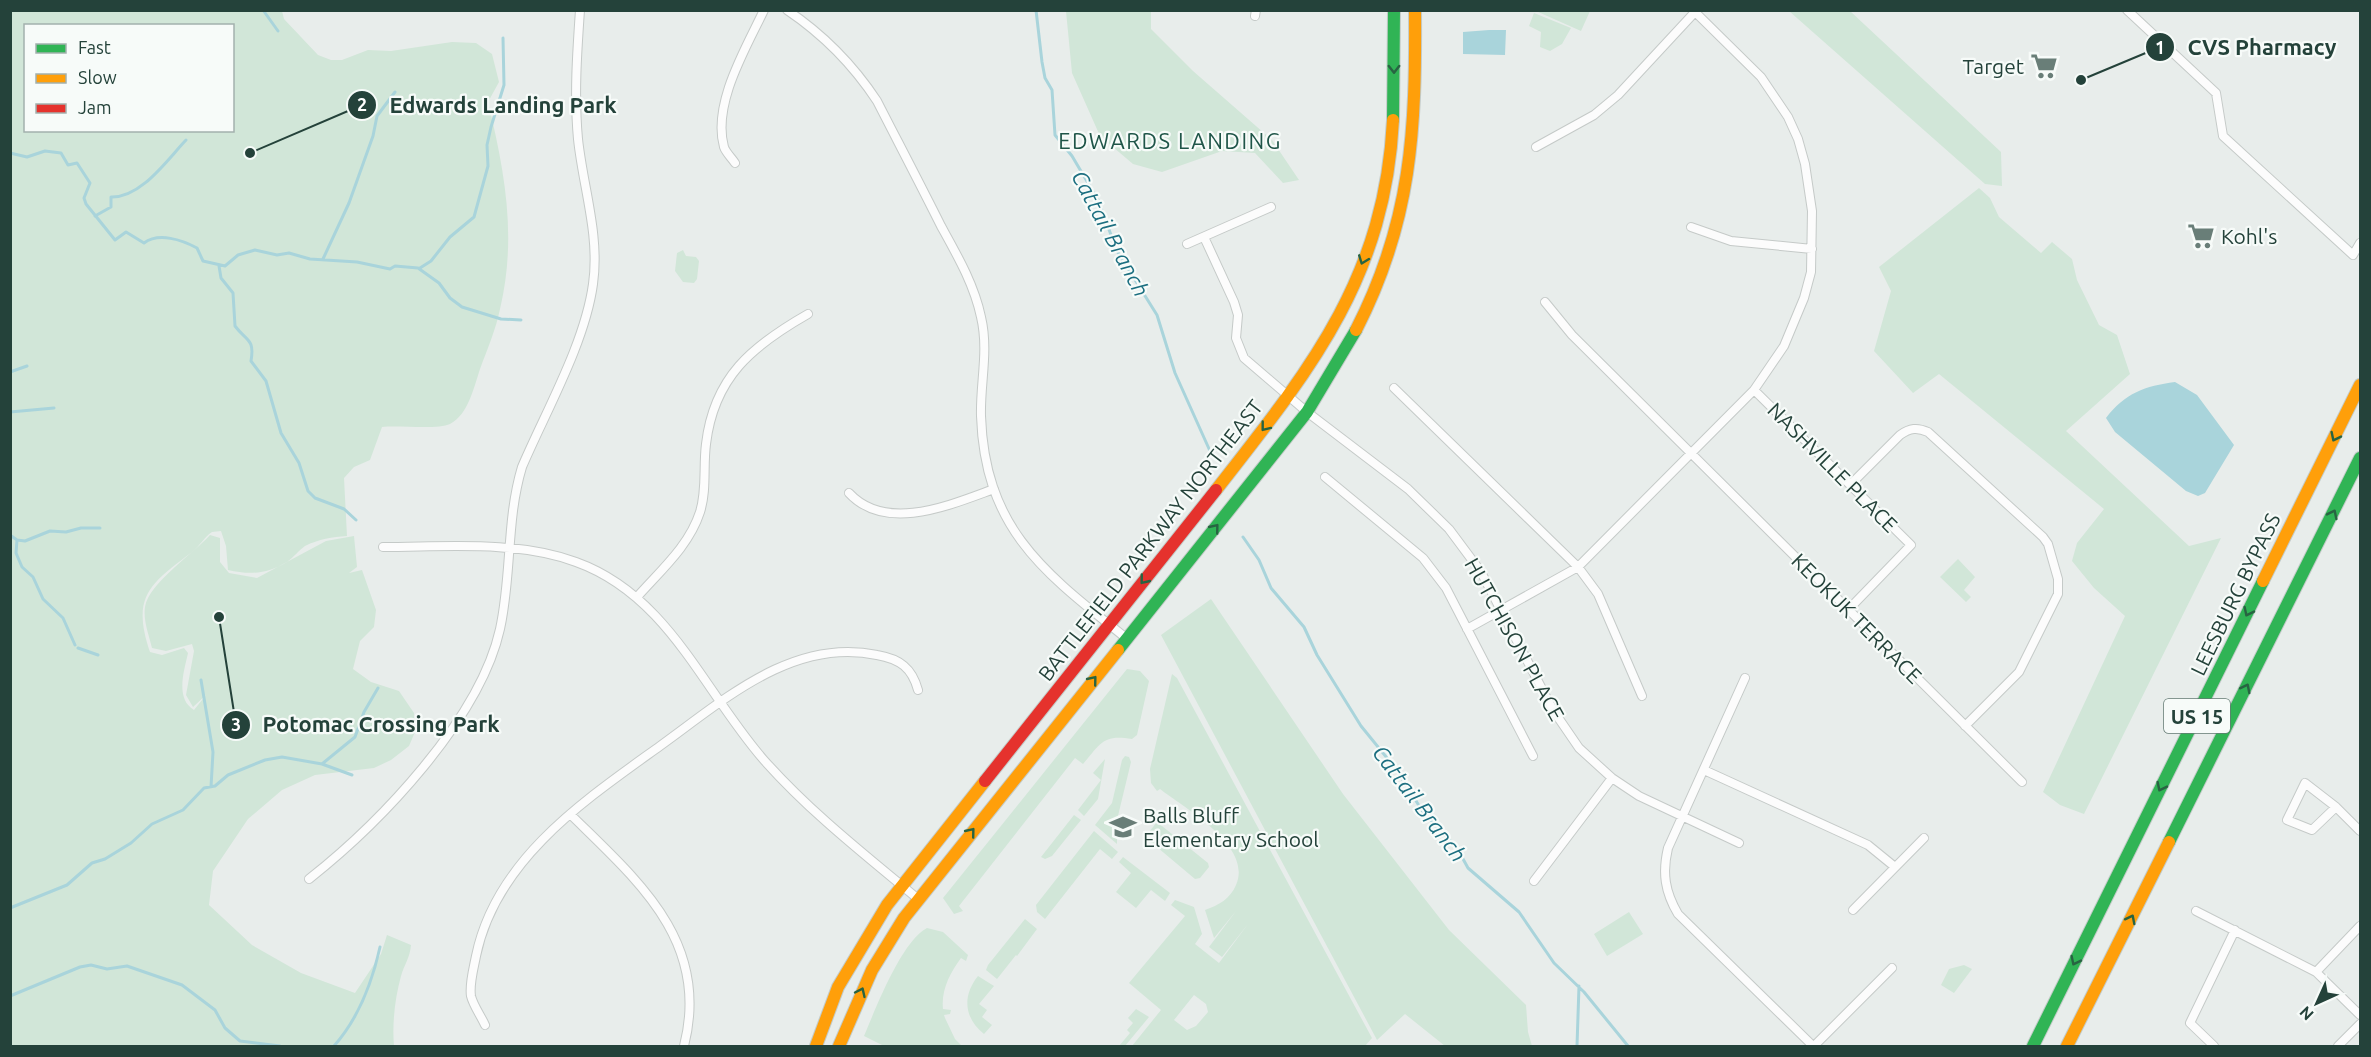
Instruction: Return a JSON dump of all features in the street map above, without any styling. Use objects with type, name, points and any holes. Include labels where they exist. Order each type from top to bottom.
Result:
[{"type":"main road","name":"BATTLEFIELD PARKWAY NORTHEAST","points":[[816,1047],[830,1006],[850,964],[869,931],[902,885],[1289,397],[1312,365],[1338,320],[1377,222],[1392,140],[1394,10]]},
{"type":"main road","name":"BATTLEFIELD PARKWAY NORTHEAST","points":[[839,1047],[872,970],[918,899],[1307,412],[1345,353],[1378,286],[1398,223],[1413,139],[1415,10]]},
{"type":"main road","name":"LEESBURG BYPASS","points":[[2033,1047],[2361,385]]},
{"type":"main road","name":"US 15","points":[[2067,1047],[2361,458]]},
{"type":"street","points":[[309,879],[344,851],[390,806],[468,704],[491,658],[500,630],[512,510],[521,472],[583,328],[594,282],[594,234],[582,176],[576,103],[580,10]]},
{"type":"street","points":[[735,163],[724,148],[723,117],[734,75],[764,10]]},
{"type":"street","points":[[787,10],[827,40],[862,79],[877,101],[969,279],[982,319],[985,341],[981,422],[987,465],[994,489],[1008,521],[1036,562],[1126,638]]},
{"type":"street","points":[[2127,10],[2216,93],[2223,136],[2353,255],[2361,243]]},
{"type":"street","points":[[1467,629],[1578,567],[1754,390],[1784,345],[1796,321],[1811,272],[1810,188],[1798,139],[1788,117],[1761,77],[1694,11],[1618,95],[1594,115],[1536,147]]},
{"type":"street","points":[[1187,244],[1271,207]]},
{"type":"street","points":[[1691,227],[1731,241],[1812,249]]},
{"type":"street","name":"HUTCHISON PLACE","points":[[1204,237],[1234,302],[1238,315],[1236,338],[1244,358],[1307,412],[1430,508],[1466,549],[1565,730],[1579,748],[1612,778],[1639,796],[1739,843]]},
{"type":"street","name":"KEOKUK TERRACE","points":[[1545,302],[1572,335],[2022,782]]},
{"type":"street","points":[[638,596],[683,545],[693,529],[704,495],[709,426],[714,406],[727,381],[755,348],[807,314]]},
{"type":"street","points":[[1394,388],[1578,567],[1598,594],[1642,696]]},
{"type":"street","name":"NASHVILLE PLACE","points":[[1754,390],[1911,545],[1848,610]]},
{"type":"street","points":[[1850,485],[1906,430],[1921,429],[1928,432],[2048,544],[2058,579],[2058,594],[2019,672],[1965,726]]},
{"type":"street","points":[[1325,477],[1423,558],[1446,588],[1533,756]]},
{"type":"street","points":[[849,493],[867,508],[878,512],[901,512],[944,507],[994,489]]},
{"type":"street","points":[[382,547],[509,549],[555,555],[604,574],[638,596],[669,628],[740,731],[792,791],[918,899]]},
{"type":"street","points":[[485,1025],[471,996],[473,971],[484,926],[506,884],[520,864],[570,814],[720,703],[782,665],[813,655],[845,651],[866,652],[900,661],[914,674],[918,690]]},
{"type":"street","points":[[1745,678],[1683,816],[1665,862],[1664,877],[1671,902],[1684,920],[1813,1047],[1892,968]]},
{"type":"street","points":[[1704,770],[1868,844],[1895,867]]},
{"type":"street","points":[[1534,882],[1612,778]]},
{"type":"street","points":[[2336,807],[2312,830],[2287,820],[2305,783],[2336,807],[2361,831]]},
{"type":"street","points":[[570,814],[649,893],[673,930],[687,978],[689,1016],[684,1047]]},
{"type":"street","points":[[1852,910],[1924,838]]},
{"type":"street","points":[[2196,911],[2316,972],[2361,1015]]},
{"type":"street","points":[[2316,972],[2361,926]]},
{"type":"street","points":[[2214,1047],[2190,1023],[2235,930]]},
{"type":"street","points":[[2338,1047],[2361,1024]]},
{"type":"green space","points":[[10,11],[282,11],[284,19],[318,55],[331,60],[342,60],[368,50],[391,51],[452,42],[476,43],[492,54],[499,82],[488,102],[504,180],[508,256],[500,309],[473,392],[461,414],[450,424],[436,427],[382,427],[370,460],[354,467],[344,478],[347,536],[310,544],[287,562],[326,541],[354,536],[357,567],[349,573],[362,570],[376,610],[374,627],[360,641],[353,669],[371,682],[399,691],[414,713],[415,732],[409,746],[391,760],[374,768],[315,775],[282,790],[248,819],[213,871],[209,905],[252,945],[301,973],[355,993],[381,954],[387,935],[411,945],[397,993],[394,1046],[11,1046]],"holes":[[[221,531],[226,546],[228,570],[244,573],[258,572],[279,566],[257,578],[229,573],[220,562],[220,538],[210,535],[196,548],[212,532]],[[192,552],[154,588],[145,607],[147,628],[152,648],[166,651],[192,644],[194,651],[186,695],[193,707],[206,695],[194,710],[184,699],[182,684],[188,653],[184,648],[162,655],[150,652],[143,617],[144,604],[155,583]]]},
{"type":"green space","points":[[1066,11],[1151,11],[1151,29],[1193,71],[1272,140],[1299,180],[1283,183],[1255,153],[1222,151],[1162,172],[1133,164],[1100,136],[1072,73]]},
{"type":"green space","points":[[1536,11],[1590,11],[1581,31]]},
{"type":"green space","points":[[1789,11],[1850,11],[2001,152],[2002,186],[1985,184]]},
{"type":"green space","points":[[1534,13],[1571,28],[1562,44],[1550,51],[1540,47],[1541,32],[1529,26]]},
{"type":"green space","points":[[1979,188],[1990,198],[1999,217],[2041,253],[2052,242],[2072,259],[2077,280],[2099,325],[2117,335],[2130,374],[2066,431],[2189,546],[2221,538],[2084,814],[2060,805],[2043,792],[2125,616],[2094,588],[2072,561],[2077,543],[2104,509],[1939,374],[1913,393],[1874,351],[1891,291],[1879,267]]},
{"type":"green space","points":[[683,250],[686,256],[696,257],[699,261],[697,279],[694,283],[683,282],[675,271],[677,253]]},
{"type":"green space","points":[[1958,559],[1975,577],[1964,590],[1971,597],[1966,602],[1940,577]]},
{"type":"green space","points":[[1211,599],[1343,794],[1449,930],[1526,1005],[1528,1032],[1532,1046],[1445,1046],[1405,1014],[1377,1040],[1161,635]]},
{"type":"green space","points":[[1127,669],[1140,671],[1149,681],[1137,735],[1132,739],[1108,739],[1083,764],[1075,758],[959,906],[963,911],[954,914],[943,898]]},
{"type":"green space","points":[[1172,674],[1177,678],[1372,1038],[1365,1046],[1132,1046],[1161,1010],[1129,983],[1185,916],[1171,905],[1175,900],[1194,907],[1202,934],[1195,944],[1219,963],[1248,924],[1222,957],[1209,947],[1236,911],[1214,938],[1205,910],[1224,901],[1234,890],[1239,871],[1235,856],[1227,843],[1200,818],[1160,789],[1157,791],[1151,783],[1150,769]],"holes":[[[1194,995],[1206,1004],[1208,1012],[1196,1026],[1187,1030],[1174,1020]]]},
{"type":"green space","points":[[1125,756],[1129,757],[1131,762],[1117,820],[1117,844],[1095,825],[1112,803],[1122,760]]},
{"type":"green space","points":[[1105,759],[1098,799],[1084,816],[1078,810],[1101,780],[1093,773]]},
{"type":"green space","points":[[1074,815],[1081,820],[1052,856],[1045,859],[1041,857]]},
{"type":"green space","points":[[1157,822],[1208,863],[1209,867],[1200,878],[1195,879],[1145,837]]},
{"type":"green space","points":[[1094,831],[1118,852],[1112,859],[1100,849],[1045,919],[1037,912],[1036,905]]},
{"type":"green space","points":[[1123,857],[1170,893],[1165,901],[1151,890],[1136,908],[1116,892],[1131,873],[1119,862]]},
{"type":"green space","points":[[1629,912],[1643,934],[1607,956],[1594,934]]},
{"type":"green space","points":[[1025,919],[1037,929],[997,979],[986,970],[988,965]]},
{"type":"green space","points":[[927,928],[943,932],[968,955],[966,961],[961,958],[950,976],[943,1002],[943,1009],[951,1010],[950,1014],[944,1015],[945,1018],[955,1039],[962,1046],[884,1046],[864,1036],[882,993],[899,961],[917,936]]},
{"type":"green space","points":[[1964,965],[1972,969],[1954,993],[1941,985],[1949,969]]},
{"type":"green space","points":[[978,976],[994,986],[979,1004],[987,1010],[982,1017],[992,1025],[984,1034],[972,1021],[968,1007],[969,991]]},
{"type":"green space","points":[[1136,1009],[1149,1017],[1125,1046],[1119,1046],[1130,1033],[1127,1030],[1133,1023],[1128,1018]]},
{"type":"water","points":[[1506,30],[1505,55],[1463,54],[1463,32]]},
{"type":"water","points":[[2175,382],[2197,395],[2234,445],[2205,493],[2198,496],[2186,491],[2115,432],[2106,418],[2121,402],[2136,392]]},
{"type":"waterway","points":[[263,10],[278,31]]},
{"type":"waterway","name":"Cattail Branch","points":[[1036,10],[1045,78],[1052,90],[1055,135],[1072,156],[1098,200],[1117,251],[1157,315],[1175,373],[1210,451]]},
{"type":"waterway","points":[[420,268],[431,261],[450,237],[474,217],[488,166],[487,145],[491,127],[504,85],[503,38]]},
{"type":"waterway","points":[[323,259],[349,203],[373,136],[377,116],[395,92]]},
{"type":"waterway","points":[[95,216],[111,207],[111,197],[122,196],[143,185],[186,140]]},
{"type":"waterway","points":[[10,153],[27,157],[45,151],[61,153],[68,165],[77,163],[90,183],[84,198],[86,204],[115,240],[126,232],[144,243],[156,238],[178,240],[197,248],[203,261],[225,266],[238,255],[255,250],[277,255],[289,253],[310,259],[357,262],[390,269],[395,266],[418,268],[439,283],[450,298],[462,307],[501,319],[521,320]]},
{"type":"waterway","points":[[219,266],[221,278],[233,293],[235,326],[251,344],[251,361],[266,381],[281,433],[299,463],[308,491],[315,498],[344,509],[356,520]]},
{"type":"waterway","points":[[10,372],[27,366]]},
{"type":"waterway","points":[[10,412],[54,408]]},
{"type":"waterway","points":[[17,540],[25,541],[50,531],[66,532],[81,528],[100,528]]},
{"type":"waterway","points":[[10,535],[17,540],[16,553],[22,567],[33,577],[43,599],[63,618],[75,645]]},
{"type":"waterway","name":"Cattail Branch","points":[[1243,537],[1259,560],[1271,588],[1304,627],[1317,655],[1361,726],[1396,769],[1423,812],[1457,848],[1468,868],[1519,912],[1554,963],[1584,992],[1628,1046]]},
{"type":"waterway","points":[[78,648],[98,655]]},
{"type":"waterway","points":[[201,680],[213,752],[211,787]]},
{"type":"waterway","points":[[322,764],[355,737],[364,712],[378,688]]},
{"type":"waterway","points":[[10,908],[67,885],[92,863],[105,859],[131,843],[152,824],[183,810],[204,788],[215,786],[228,775],[265,760],[282,757],[322,764],[352,775]]},
{"type":"waterway","points":[[334,1046],[350,1024],[363,1000],[380,947]]},
{"type":"waterway","points":[[10,996],[80,967],[91,965],[107,969],[127,966],[182,985],[215,1010],[225,1028],[240,1041],[280,1046]]},
{"type":"waterway","points":[[1577,1046],[1579,986]]},
{"type":"traffic: fast","points":[[1393,120],[1394,10]]},
{"type":"traffic: fast","points":[[1118,650],[1307,412],[1356,330]]},
{"type":"traffic: fast","points":[[2169,842],[2360,458]]},
{"type":"traffic: fast","points":[[2033,1046],[2263,581]]},
{"type":"traffic: slow","points":[[1356,330],[1375,290],[1400,212],[1412,135],[1415,10]]},
{"type":"traffic: slow","points":[[1216,490],[1311,363],[1358,276],[1375,228],[1387,177],[1393,120]]},
{"type":"traffic: slow","points":[[2263,581],[2360,385]]},
{"type":"traffic: slow","points":[[839,1046],[872,970],[904,918],[1118,650]]},
{"type":"traffic: slow","points":[[816,1046],[838,987],[887,905],[985,781]]},
{"type":"traffic: slow","points":[[2067,1046],[2169,842]]},
{"type":"traffic: jam","points":[[985,781],[1216,490]]},
{"type":"place","name":"Target","points":[[2044,66]]},
{"type":"place","name":"CVS Pharmacy","points":[[2081,80]]},
{"type":"place","name":"Edwards Landing Park","points":[[250,153]]},
{"type":"place","name":"Kohl's","points":[[2201,236]]},
{"type":"place","name":"Potomac Crossing Park","points":[[219,617]]},
{"type":"place","name":"Balls Bluff Elementary School","points":[[1123,827]]},
{"type":"district","name":"EDWARDS LANDING","points":[[1170,140]]}]
